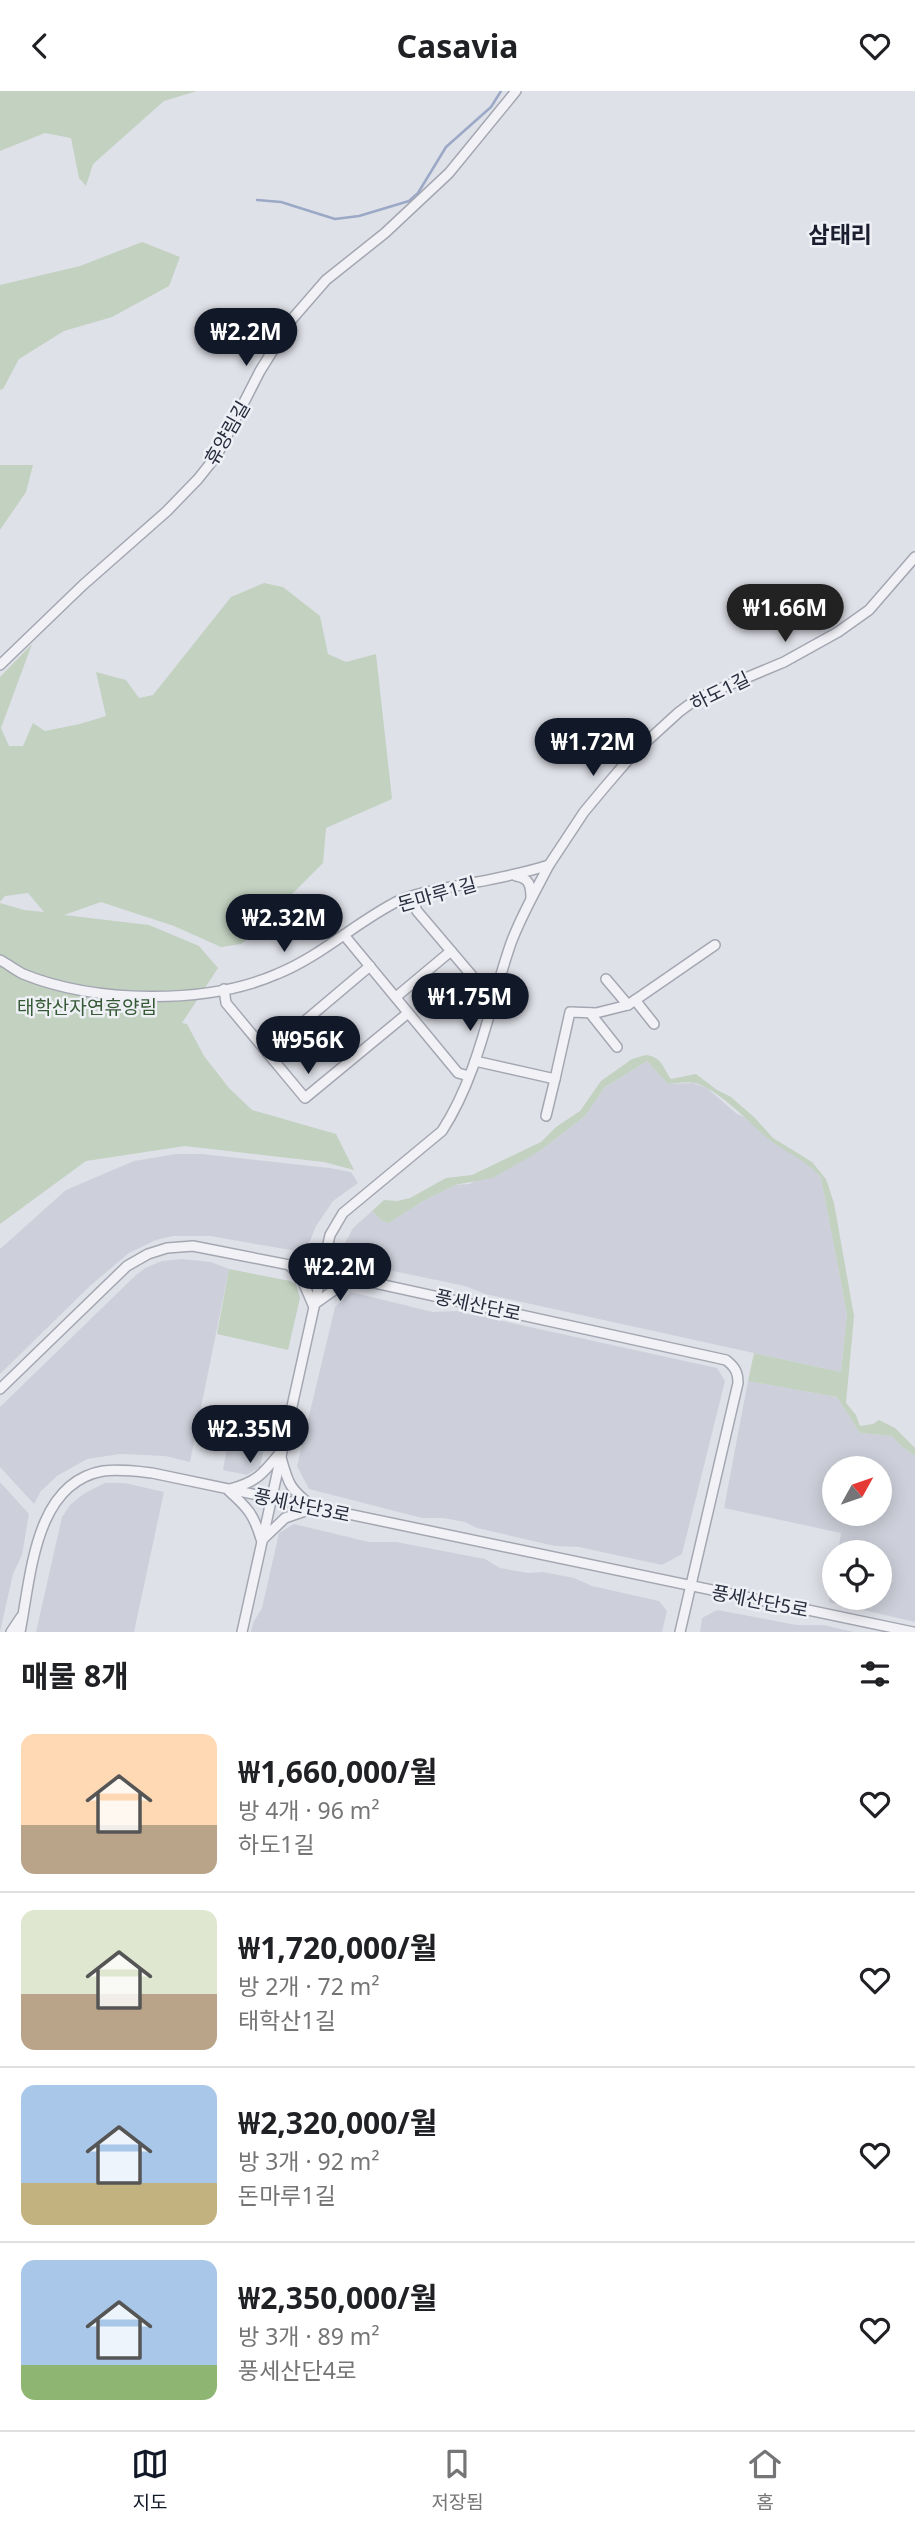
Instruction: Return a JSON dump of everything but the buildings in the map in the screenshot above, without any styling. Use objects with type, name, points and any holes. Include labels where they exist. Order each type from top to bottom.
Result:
[{"type":"street","name":"휴양림길","points":[[0,665],[82,585],[167,511],[198,479],[217,455],[260,371],[293,318],[326,281],[385,233],[441,181],[516,91]]},
{"type":"street","name":"하도1길","points":[[550,865],[584,812],[604,787],[660,729],[698,698],[784,662],[838,632],[869,610],[915,557]]},
{"type":"street","name":"돈마루1길","points":[[0,960],[20,973],[85,991],[142,997],[185,995],[224,989],[277,975],[401,900],[550,865]]},
{"type":"street","points":[[242,1632],[330,1235],[342,1213],[442,1131],[464,1091],[484,1038],[512,940],[550,865]]},
{"type":"street","points":[[510,875],[524,877],[529,882],[531,901]]},
{"type":"street","points":[[411,897],[417,911],[479,984],[490,1011]]},
{"type":"street","points":[[344,935],[458,1073],[469,1076]]},
{"type":"street","points":[[546,1116],[570,1012],[590,1013],[632,1002],[715,945]]},
{"type":"street","points":[[396,997],[451,951]]},
{"type":"street","points":[[267,1053],[370,966]]},
{"type":"street","points":[[479,984],[485,984],[500,976]]},
{"type":"street","points":[[606,979],[654,1024]]},
{"type":"street","points":[[224,989],[226,1003],[304,1098],[408,1013]]},
{"type":"street","points":[[590,1013],[617,1047]]},
{"type":"street","points":[[475,1061],[555,1079]]},
{"type":"street","name":"풍세산단로","points":[[0,1389],[127,1266],[148,1254],[167,1248],[193,1246],[715,1356],[734,1367],[738,1373],[738,1383],[680,1632]]},
{"type":"street","points":[[290,1265],[301,1277],[313,1305]]},
{"type":"street","points":[[313,1305],[354,1279]]},
{"type":"street","points":[[228,1490],[261,1476],[280,1453]]},
{"type":"street","points":[[280,1453],[287,1481],[294,1493],[316,1508]]},
{"type":"street","name":"풍세산단3로","points":[[20,1632],[39,1535],[46,1518],[65,1490],[83,1478],[101,1472],[121,1470],[152,1473],[690,1587]]},
{"type":"street","points":[[228,1490],[248,1508],[255,1519],[261,1541]]},
{"type":"street","points":[[261,1541],[285,1517],[316,1508]]},
{"type":"street","name":"풍세산단5로","points":[[690,1587],[913,1632]]},
{"type":"street","points":[[11,1632],[23,1613]]},
{"type":"shaded area","points":[[647,1061],[668,1084],[693,1083],[707,1088],[737,1114],[748,1119],[761,1133],[811,1166],[821,1178],[847,1314],[841,1372],[350,1262],[343,1247],[353,1228],[372,1211],[382,1221],[389,1223],[423,1201],[455,1185],[469,1184],[540,1151],[585,1116],[605,1087]]},
{"type":"shaded area","points":[[176,1154],[202,1154],[330,1168],[351,1172],[358,1183],[333,1201],[316,1226],[310,1241],[296,1251],[210,1236],[173,1236],[156,1240],[129,1253],[91,1285],[0,1374],[0,1249],[66,1190],[134,1161]]},
{"type":"shaded area","points":[[182,1259],[211,1262],[229,1269],[190,1462],[165,1456],[120,1454],[87,1459],[57,1476],[41,1491],[34,1504],[0,1467],[0,1407],[135,1276],[145,1268],[162,1261]]},
{"type":"shaded area","points":[[351,1292],[433,1312],[457,1311],[717,1368],[725,1381],[682,1554],[662,1565],[579,1547],[555,1546],[477,1528],[465,1522],[422,1518],[309,1489],[297,1466],[335,1307]]},
{"type":"shaded area","points":[[748,1381],[837,1397],[860,1433],[892,1436],[915,1456],[915,1622],[863,1610],[892,1610],[892,1540],[840,1540],[841,1533],[724,1508]]},
{"type":"shaded area","points":[[232,1420],[269,1428],[260,1467],[247,1475],[223,1470]]},
{"type":"shaded area","points":[[0,1482],[29,1514],[22,1555],[13,1574],[0,1632]]},
{"type":"shaded area","points":[[105,1483],[125,1483],[164,1492],[134,1632],[36,1632],[62,1517],[70,1505],[85,1493]]},
{"type":"shaded area","points":[[294,1524],[369,1542],[396,1542],[485,1559],[500,1568],[574,1578],[592,1586],[659,1601],[667,1611],[662,1632],[251,1632],[262,1608],[279,1533]]},
{"type":"shaded area","points":[[717,1610],[797,1625],[824,1625],[854,1632],[700,1632],[702,1618]]},
{"type":"green space","points":[[0,91],[197,91],[164,101],[93,164],[86,186],[79,178],[71,138],[45,133],[0,151]]},
{"type":"green space","points":[[142,242],[180,257],[169,286],[112,317],[64,331],[19,359],[0,390],[0,285],[80,266]]},
{"type":"green space","points":[[0,465],[33,465],[26,492],[0,530]]},
{"type":"green space","name":"태학산자연휴양림","points":[[264,583],[283,587],[320,616],[328,654],[346,662],[376,654],[392,799],[326,828],[323,863],[291,895],[284,910],[241,944],[221,947],[174,926],[101,902],[64,915],[149,925],[199,946],[218,968],[182,1023],[187,1024],[204,1056],[229,1088],[252,1110],[336,1134],[354,1170],[324,1162],[185,1146],[86,1161],[0,1224],[0,903],[44,912],[28,893],[5,896],[0,902],[0,677],[32,644],[1,728],[9,746],[23,746],[33,723],[45,731],[106,716],[96,672],[126,680],[139,698],[153,695],[231,597]]},
{"type":"green space","points":[[646,1055],[659,1061],[671,1079],[696,1074],[731,1097],[773,1138],[812,1162],[826,1179],[834,1203],[854,1316],[846,1403],[856,1415],[860,1426],[879,1420],[895,1428],[915,1448],[915,1456],[892,1436],[860,1433],[837,1397],[748,1381],[754,1353],[841,1372],[847,1314],[821,1178],[807,1165],[767,1138],[721,1097],[703,1086],[689,1082],[668,1084],[647,1061],[605,1087],[585,1116],[540,1151],[492,1178],[455,1185],[423,1201],[389,1223],[382,1221],[372,1211],[384,1200],[410,1198],[446,1178],[472,1175],[541,1142],[556,1127],[580,1111],[601,1081],[632,1059]]},
{"type":"green space","points":[[229,1269],[296,1284],[300,1298],[288,1350],[217,1334]]},
{"type":"waterway","points":[[257,200],[281,202],[335,219],[359,216],[409,201],[418,193],[446,147],[491,107],[501,91]]},
{"type":"district","name":"삼태리","points":[[840,234]]}]
